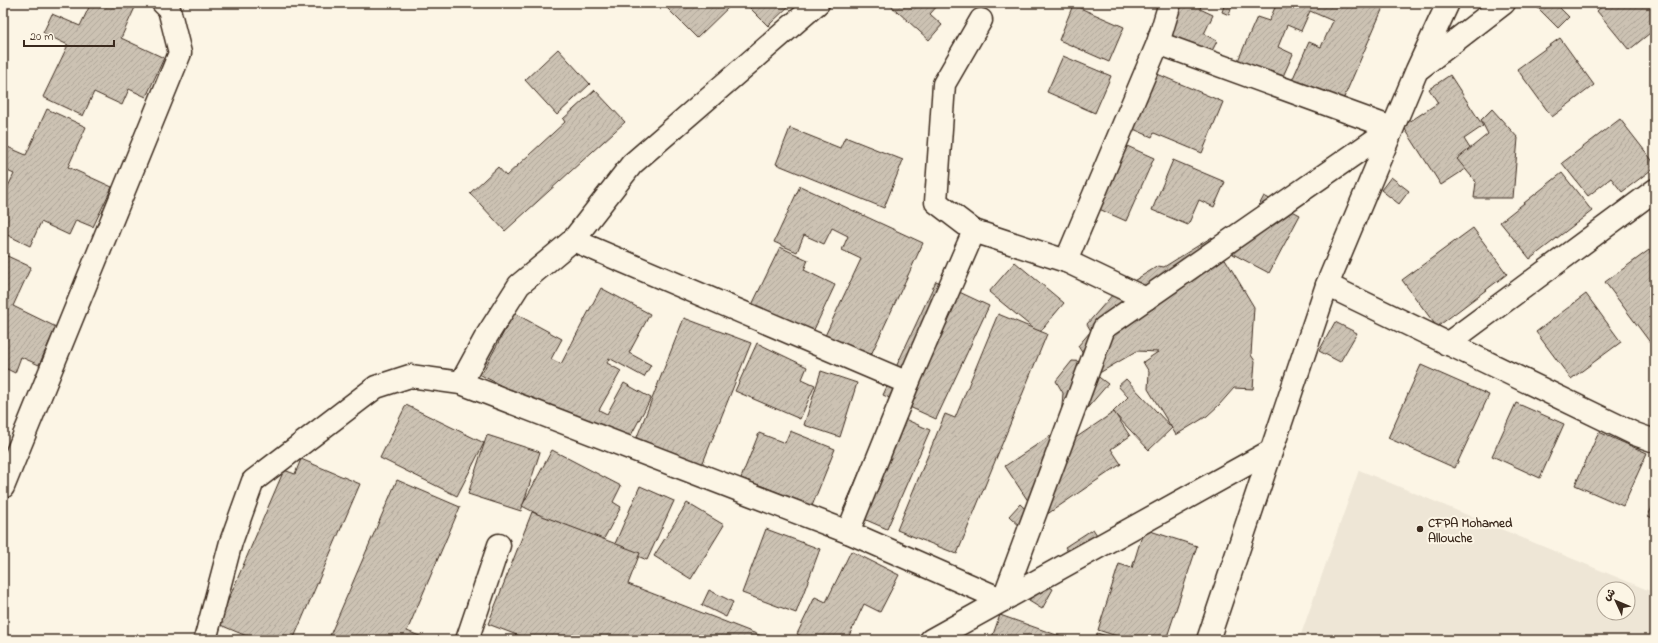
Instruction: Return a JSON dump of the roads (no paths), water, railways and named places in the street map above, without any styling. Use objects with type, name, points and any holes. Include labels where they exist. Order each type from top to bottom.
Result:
[{"type":"street","points":[[3,487],[180,53],[169,9],[162,3]]},
{"type":"street","points":[[461,383],[486,337],[519,285],[573,240],[632,164],[818,3]]},
{"type":"street","points":[[1066,261],[1158,43],[1170,3]]},
{"type":"street","points":[[1208,640],[1327,285],[1392,128],[1448,3]]},
{"type":"street","points":[[1417,70],[1504,3]]},
{"type":"street","points":[[981,20],[944,84],[936,202],[974,231],[1066,261],[1146,299]]},
{"type":"street","points":[[1158,43],[1392,128]]},
{"type":"street","points":[[1003,600],[1104,328],[1392,128]]},
{"type":"street","points":[[1447,344],[1655,190]]},
{"type":"street","points":[[848,532],[908,383],[974,231]]},
{"type":"street","points":[[573,240],[908,383]]},
{"type":"street","points":[[1327,285],[1635,434],[1655,441]]},
{"type":"street","points":[[205,640],[231,542],[253,481],[376,387],[410,376],[461,383],[848,532],[1003,600]]},
{"type":"street","points":[[931,640],[1271,451]]},
{"type":"street","points":[[467,640],[499,545]]},
{"type":"place","name":"CFPA Mohamed Allouche","points":[[1420,529]]}]
